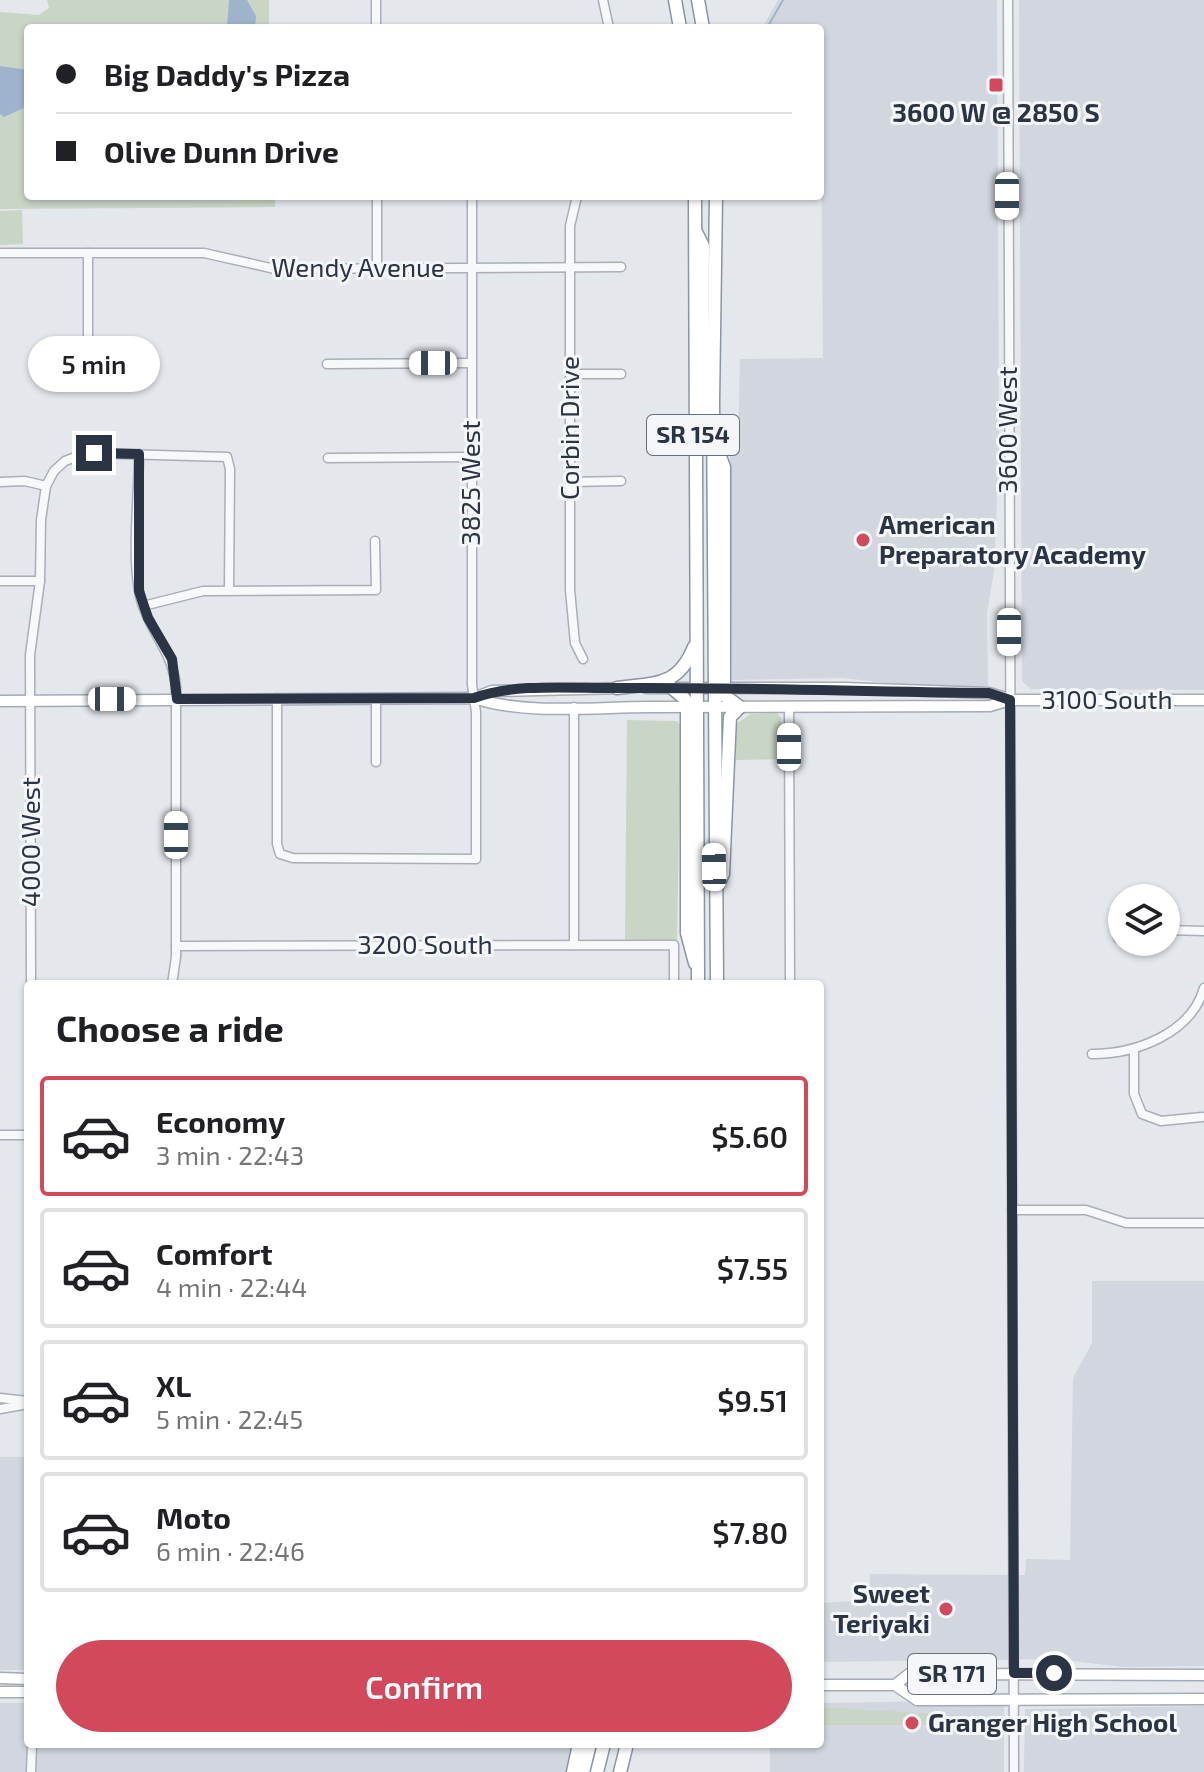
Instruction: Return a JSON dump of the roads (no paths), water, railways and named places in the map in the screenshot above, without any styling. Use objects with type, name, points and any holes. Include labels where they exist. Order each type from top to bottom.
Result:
[{"type":"highway","points":[[675,0],[679,24]]},
{"type":"highway","points":[[698,0],[702,24]]},
{"type":"highway","name":"SR 154","points":[[695,200],[697,688],[692,707],[698,980]]},
{"type":"highway","name":"SR 154","points":[[713,436],[716,200]]},
{"type":"highway","points":[[695,229],[703,246],[702,408],[724,467],[719,688],[714,707],[717,980]]},
{"type":"highway","points":[[617,688],[670,680],[685,665],[697,640]]},
{"type":"highway","points":[[672,688],[692,707]]},
{"type":"highway","points":[[715,889],[723,874],[730,717],[740,707],[719,688]]},
{"type":"highway","points":[[698,968],[704,980]]},
{"type":"highway","points":[[573,1772],[578,1748]]},
{"type":"highway","points":[[583,1772],[589,1748]]},
{"type":"highway","points":[[597,1772],[603,1748]]},
{"type":"highway","points":[[620,1772],[626,1748]]},
{"type":"main road","name":"3100 South","points":[[474,698],[492,691],[719,688],[989,693],[1010,700]]},
{"type":"main road","name":"3100 South","points":[[0,701],[474,698],[493,704],[574,707],[789,707],[990,706],[1010,700],[1204,700]]},
{"type":"main road","name":"SR 171","points":[[895,1685],[909,1674],[1204,1675]]},
{"type":"main road","points":[[0,1678],[24,1679]]},
{"type":"main road","name":"SR 171","points":[[824,1685],[895,1685],[917,1700],[1204,1699]]},
{"type":"main road","points":[[0,1692],[24,1692]]},
{"type":"street","points":[[376,0],[376,24]]},
{"type":"street","points":[[603,0],[608,24]]},
{"type":"street","name":"3600 West","points":[[1008,0],[1014,1772]]},
{"type":"street","points":[[377,200],[377,269]]},
{"type":"street","name":"3825 West","points":[[277,698],[277,844],[280,854],[293,858],[476,859],[471,457],[472,200]]},
{"type":"street","name":"Corbin Drive","points":[[576,200],[570,219],[571,604],[575,643],[583,659]]},
{"type":"street","name":"Wendy Avenue","points":[[0,253],[198,253],[263,268],[621,267]]},
{"type":"street","points":[[88,253],[88,353]]},
{"type":"street","points":[[327,364],[471,363]]},
{"type":"street","points":[[570,374],[621,374]]},
{"type":"street","points":[[139,454],[138,576],[143,606],[172,659],[177,699],[176,946],[172,980]]},
{"type":"street","points":[[0,482],[25,481],[46,486],[59,465],[78,455],[227,457],[230,469],[229,590]]},
{"type":"street","points":[[328,458],[471,457]]},
{"type":"street","points":[[570,482],[621,481]]},
{"type":"street","name":"4000 West","points":[[31,980],[31,638],[40,581],[40,527],[46,486]]},
{"type":"street","points":[[143,606],[203,591],[376,590],[375,541]]},
{"type":"street","points":[[0,581],[40,581]]},
{"type":"street","points":[[376,698],[376,762]]},
{"type":"street","points":[[574,707],[574,945]]},
{"type":"street","points":[[789,707],[790,980]]},
{"type":"street","points":[[1180,930],[1204,931]]},
{"type":"street","name":"3200 South","points":[[176,946],[674,945],[674,980]]},
{"type":"street","points":[[1092,1054],[1134,1050],[1178,1025],[1200,1010],[1204,988]]},
{"type":"street","points":[[1134,1050],[1135,1100],[1142,1114],[1161,1121],[1202,1117]]},
{"type":"street","points":[[0,1135],[24,1135]]},
{"type":"street","points":[[1012,1210],[1086,1210],[1126,1223],[1204,1223]]},
{"type":"street","points":[[0,1398],[24,1402]]},
{"type":"street","points":[[0,1409],[24,1404]]},
{"type":"street","points":[[31,1772],[32,1748]]},
{"type":"water","points":[[229,0],[247,0],[256,16],[255,24],[227,24]]},
{"type":"water","points":[[0,66],[24,69],[24,108],[4,117],[0,114]]},
{"type":"waterway","points":[[769,24],[783,0]]},
{"type":"place","name":"3600 W @ 2850 S","points":[[996,85]]},
{"type":"place","name":"American Preparatory Academy","points":[[863,540]]},
{"type":"place","name":"Sweet Teriyaki","points":[[946,1609]]},
{"type":"place","name":"Granger High School","points":[[912,1723]]}]
